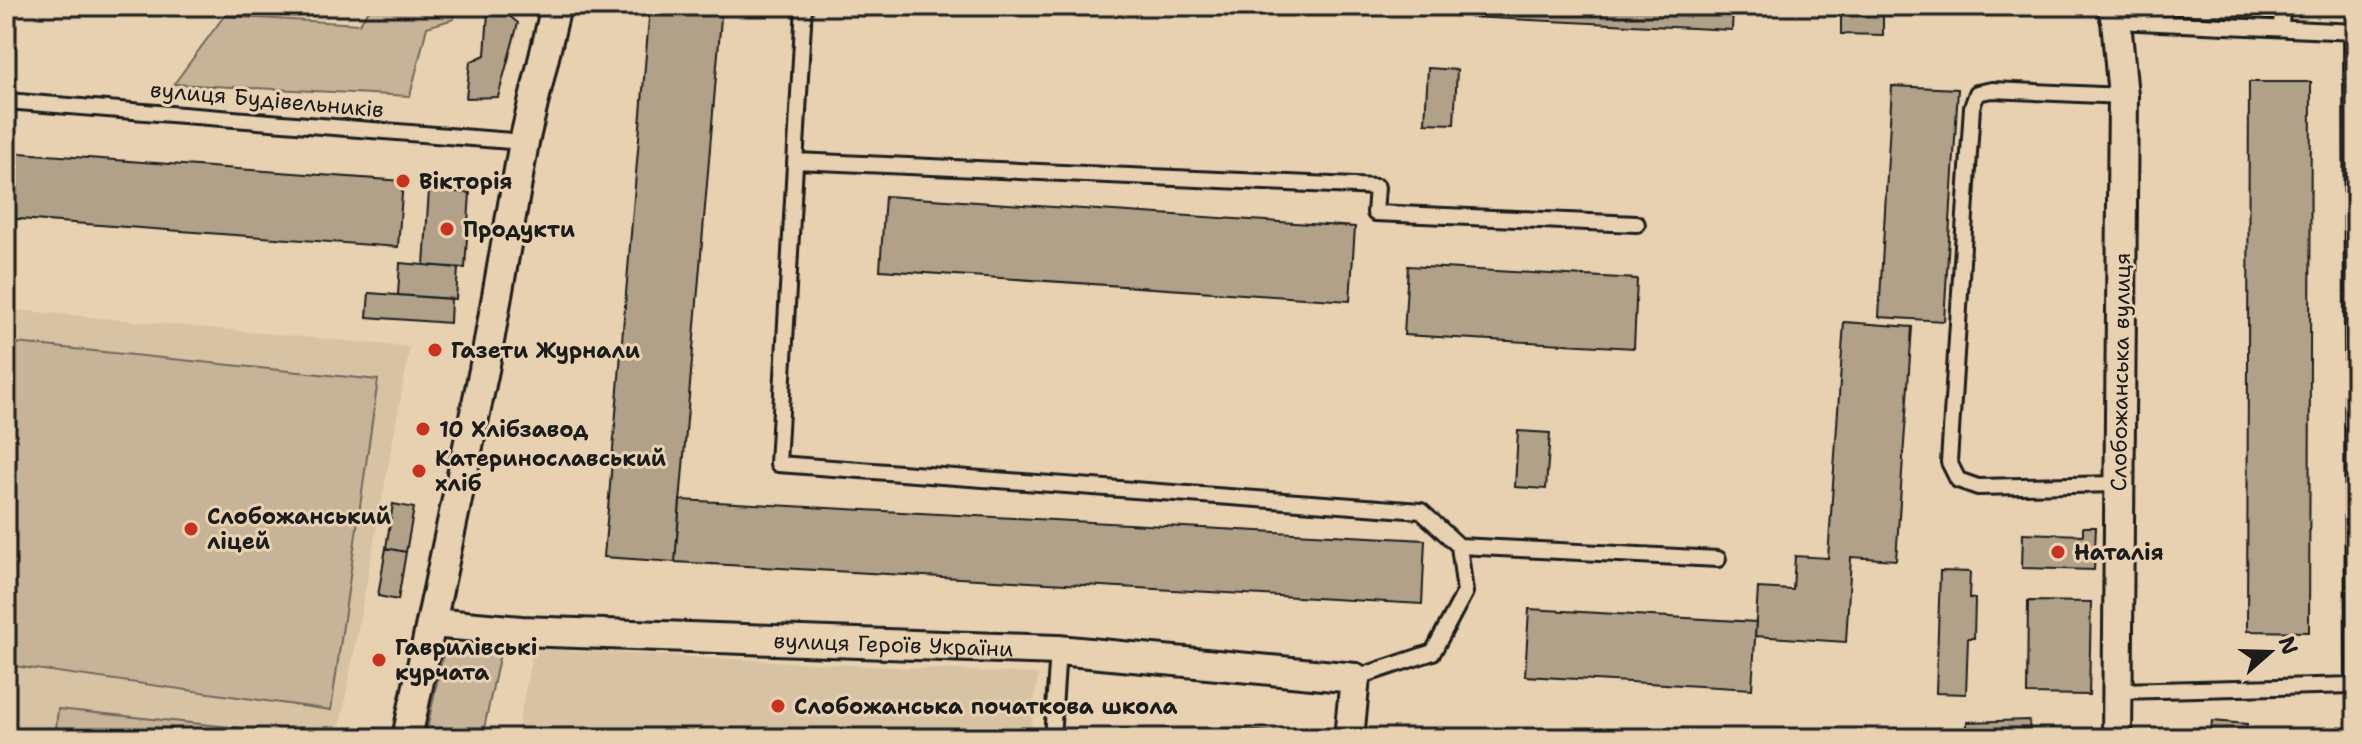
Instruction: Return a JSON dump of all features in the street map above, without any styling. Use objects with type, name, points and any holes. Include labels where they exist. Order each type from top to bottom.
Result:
[{"type":"street","points":[[407,738],[484,370],[524,142],[556,6]]},
{"type":"street","name":"Слобожанська вулиця","points":[[2114,14],[2123,96],[2117,738]]},
{"type":"street","name":"вулиця Героїв України","points":[[432,623],[521,631],[1058,650],[1355,678]]},
{"type":"street","points":[[1349,738],[1355,678]]},
{"type":"lane","points":[[804,6],[778,464],[1421,511],[1459,546],[1718,559]]},
{"type":"lane","points":[[2281,28],[2282,6]]},
{"type":"lane","points":[[2114,14],[2354,32],[2355,685],[2118,691]]},
{"type":"lane","points":[[2119,484],[1978,487],[1958,480],[1949,462],[1972,107],[1977,93],[1992,90],[2123,96]]},
{"type":"lane","name":"вулиця Будівельників","points":[[6,101],[524,142]]},
{"type":"lane","points":[[796,161],[1377,187],[1375,213],[1637,224]]},
{"type":"lane","points":[[1355,678],[1433,652],[1465,592],[1459,546]]},
{"type":"lane","points":[[1052,738],[1058,650]]},
{"type":"shaded area","points":[[372,6],[453,6],[454,19],[427,27],[410,96],[174,84],[224,16],[359,24]]},
{"type":"shaded area","name":"Слобожанський ліцей","points":[[6,309],[410,347],[338,738],[6,738]]},
{"type":"shaded area","name":"Слобожанський ліцей","points":[[6,342],[378,380],[331,710],[6,665]]},
{"type":"shaded area","points":[[445,645],[500,653],[482,738],[425,738]]},
{"type":"shaded area","name":"Cлобожанська початкова школа","points":[[533,649],[1038,674],[1030,738],[516,738]]},
{"type":"shaded area","points":[[58,709],[239,728],[238,738],[55,738]]},
{"type":"building","points":[[650,6],[722,6],[675,562],[604,557]]},
{"type":"building","points":[[1471,6],[1733,6],[1732,30],[1470,17]]},
{"type":"building","points":[[1841,6],[1883,6],[1883,35],[1841,34]]},
{"type":"building","points":[[488,12],[506,13],[518,23],[498,97],[466,98],[470,62],[485,55]]},
{"type":"building","points":[[1428,68],[1457,70],[1454,124],[1425,123]]},
{"type":"building","points":[[2249,82],[2311,82],[2309,632],[2247,631]]},
{"type":"building","points":[[1892,86],[1958,89],[1944,321],[1879,317]]},
{"type":"building","points":[[6,152],[403,181],[398,247],[6,218]]},
{"type":"building","name":"Продукти","points":[[429,190],[470,193],[465,268],[424,265]]},
{"type":"building","points":[[885,196],[1355,227],[1350,301],[880,270]]},
{"type":"building","points":[[400,263],[458,268],[456,299],[398,295]]},
{"type":"building","points":[[1408,266],[1637,279],[1634,348],[1404,335]]},
{"type":"building","points":[[369,293],[451,299],[450,323],[367,317]]},
{"type":"building","points":[[1844,322],[1912,327],[1896,560],[1851,557],[1846,642],[1755,636],[1758,588],[1793,590],[1795,556],[1828,558]]},
{"type":"building","points":[[1518,431],[1550,433],[1546,489],[1515,487]]},
{"type":"building","points":[[680,500],[1425,540],[1422,604],[675,562]]},
{"type":"building","points":[[393,504],[414,508],[406,552],[386,548]]},
{"type":"building","name":"Наталія","points":[[2083,527],[2096,527],[2094,570],[2022,568],[2023,533],[2083,535]]},
{"type":"building","points":[[386,548],[406,552],[398,600],[378,596]]},
{"type":"building","points":[[1940,571],[1970,572],[1969,598],[1975,599],[1974,638],[1968,638],[1966,694],[1936,693]]},
{"type":"building","points":[[2028,601],[2091,602],[2089,695],[2027,694]]},
{"type":"building","points":[[1529,609],[1756,622],[1752,689],[1525,676]]},
{"type":"building","points":[[2029,720],[2030,738],[1967,738],[1967,722]]},
{"type":"building","points":[[2212,721],[2247,724],[2246,738],[2210,738]]},
{"type":"building","points":[[992,728],[996,738],[965,738]]},
{"type":"building","points":[[1237,730],[1283,733],[1283,738],[1236,738]]},
{"type":"place","name":"Вікторія","points":[[403,181]]},
{"type":"place","name":"Продукти","points":[[447,229]]},
{"type":"place","name":"Газети Журнали","points":[[435,350]]},
{"type":"place","name":"10 Хлібзавод","points":[[423,429]]},
{"type":"place","name":"Катеринославський хліб","points":[[419,471]]},
{"type":"place","name":"Слобожанський ліцей","points":[[191,529]]},
{"type":"place","name":"Наталія","points":[[2058,552]]},
{"type":"place","name":"Гаврилівські курчата","points":[[379,660]]},
{"type":"place","name":"Cлобожанська початкова школа","points":[[778,706]]}]
